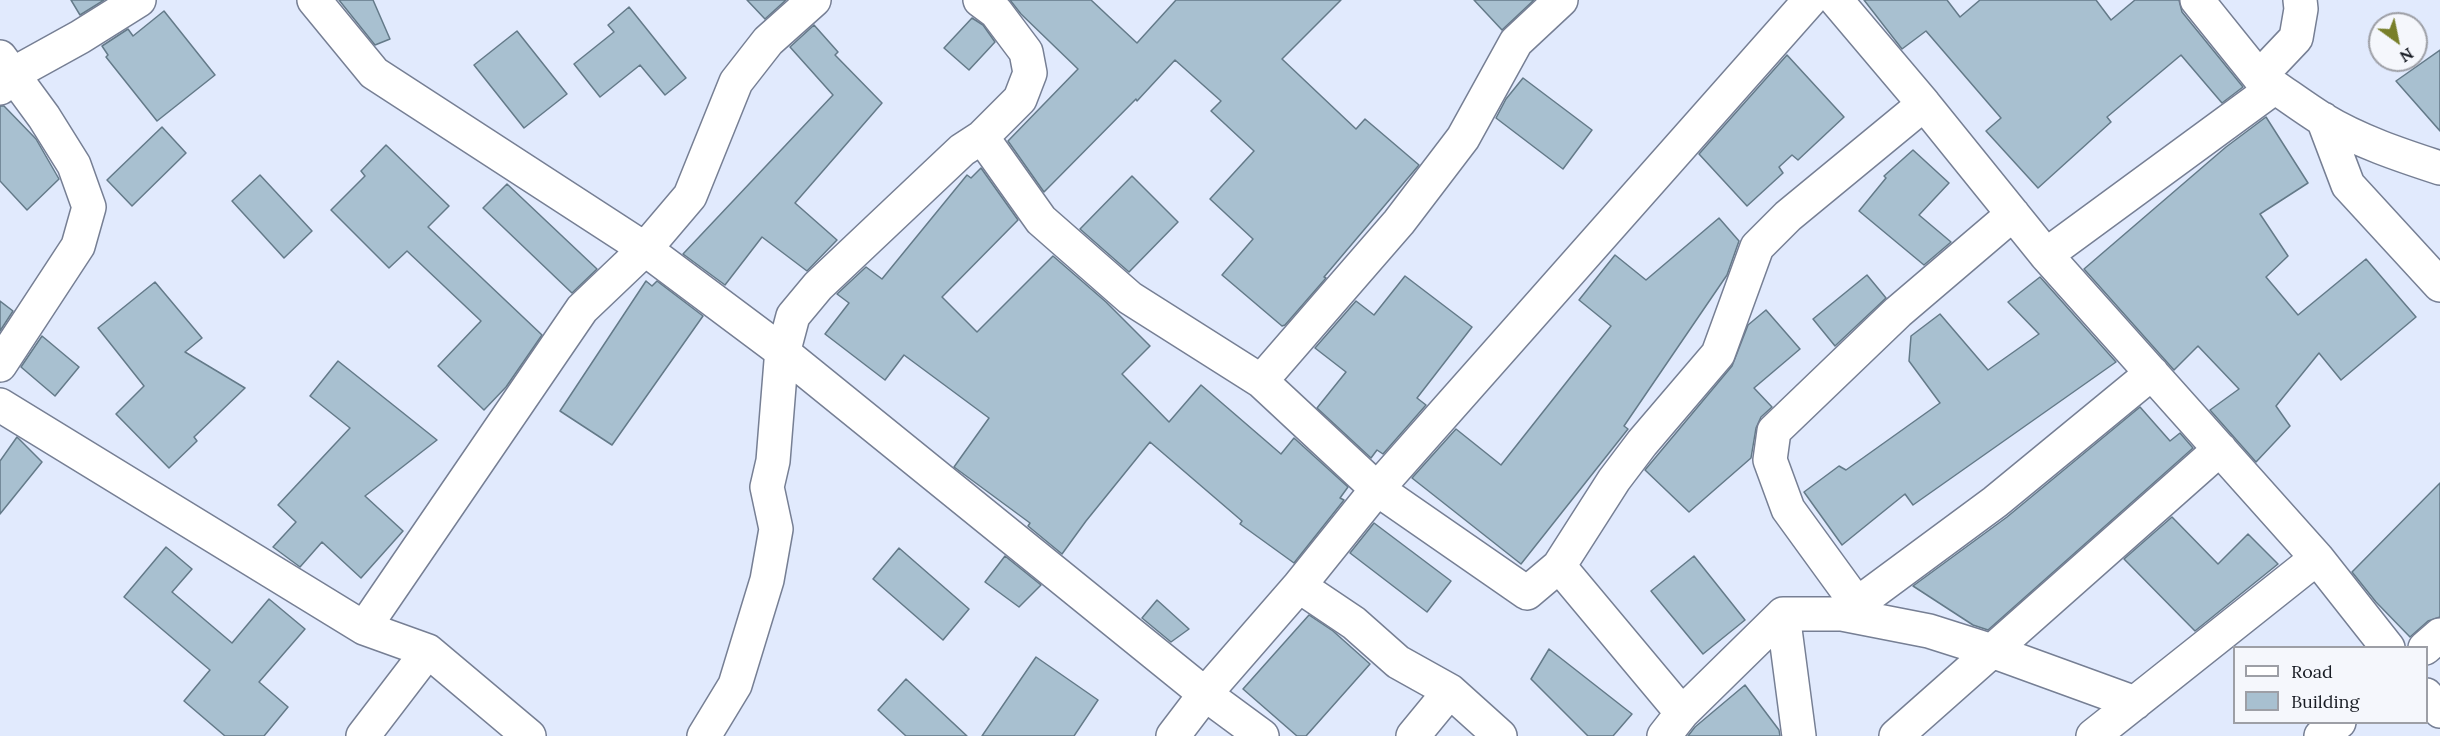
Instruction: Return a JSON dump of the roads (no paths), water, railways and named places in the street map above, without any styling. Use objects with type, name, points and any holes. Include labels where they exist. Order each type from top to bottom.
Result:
[{"type":"street","points":[[0,365],[78,246],[89,207],[74,165],[4,73],[80,37],[139,0]]},
{"type":"street","points":[[315,0],[374,73],[645,249],[784,353],[1205,694],[1262,736]]},
{"type":"street","points":[[364,628],[582,309],[645,249],[690,196],[736,82],[768,41],[814,0]]},
{"type":"street","points":[[704,736],[735,685],[767,580],[776,529],[767,487],[773,461],[784,353],[794,316],[818,286],[962,150],[982,137],[1020,99],[1030,73],[1026,52],[996,12],[980,0]]},
{"type":"street","points":[[1261,381],[1399,222],[1463,138],[1516,42],[1561,0]]},
{"type":"street","points":[[1173,736],[1205,694],[1299,586],[1377,489],[1810,0]]},
{"type":"street","points":[[1836,0],[1924,104],[2046,255],[2317,558],[2386,646]]},
{"type":"street","points":[[2197,0],[2267,82],[2323,119],[2404,156],[2440,168]]},
{"type":"street","points":[[2046,255],[2267,82],[2296,38],[2301,9],[2300,0]]},
{"type":"street","points":[[982,137],[1041,220],[1130,298],[1261,381],[1377,489],[1527,593],[1559,566],[1614,480],[1642,443],[1718,354],[1757,247],[1788,216],[1924,104]]},
{"type":"street","points":[[2323,119],[2348,185],[2440,285]]},
{"type":"street","points":[[1850,609],[1788,509],[1770,460],[1774,431],[1898,312],[2013,214]]},
{"type":"street","points":[[1850,609],[1995,502],[2152,373]]},
{"type":"street","points":[[0,405],[364,628],[428,651],[529,736]]},
{"type":"street","points":[[1896,736],[2220,449]]},
{"type":"street","points":[[2093,736],[2317,558]]},
{"type":"street","points":[[1559,566],[1673,725],[1783,614],[1850,609],[1992,651],[2135,703]]},
{"type":"street","points":[[1299,586],[1354,623],[1398,662],[1450,691],[1500,736]]},
{"type":"street","points":[[1783,614],[1799,736]]},
{"type":"street","points":[[2427,646],[2440,635]]},
{"type":"street","points":[[363,736],[428,651]]},
{"type":"street","points":[[1413,736],[1450,691]]},
{"type":"street","points":[[2428,696],[2440,711]]},
{"type":"street","points":[[2321,736],[2338,724]]}]
